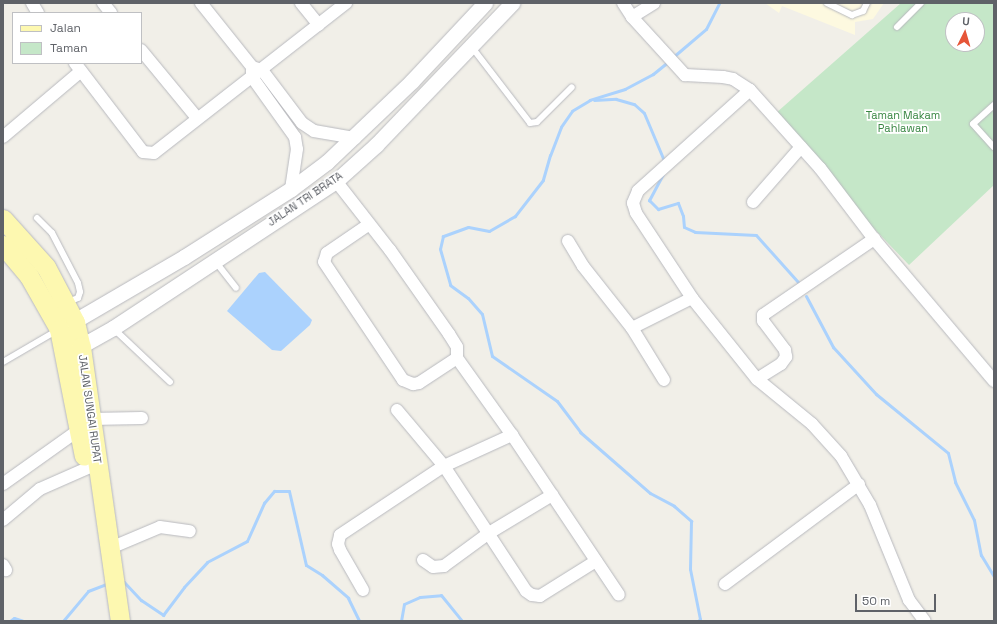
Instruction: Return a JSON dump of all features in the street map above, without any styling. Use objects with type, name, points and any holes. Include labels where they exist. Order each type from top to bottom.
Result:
[{"type":"main road","name":"JALAN SUNGAI RUPAT","points":[[3,219],[46,267],[66,303],[67,326],[87,424],[92,467],[117,619]]},
{"type":"main road","name":"JALAN SUNGAI RUPAT","points":[[3,245],[67,326]]},
{"type":"street","points":[[103,3],[110,12]]},
{"type":"street","points":[[201,3],[255,71],[302,122],[314,131],[355,138]]},
{"type":"street","points":[[301,3],[319,25]]},
{"type":"street","points":[[3,137],[78,67],[143,152],[154,153],[255,71],[319,25],[346,3]]},
{"type":"street","name":"JALAN TRI BRATA","points":[[67,326],[219,235],[291,189],[355,138],[412,81],[485,3]]},
{"type":"street","name":"JALAN TRI BRATA","points":[[73,351],[112,328],[229,249],[336,181],[376,145],[470,45],[512,3]]},
{"type":"street","points":[[623,3],[632,17],[685,75],[723,77],[750,90],[820,168],[874,239],[994,381]]},
{"type":"street","points":[[632,17],[654,3]]},
{"type":"street","points":[[142,51],[196,118]]},
{"type":"street","points":[[255,71],[295,137],[297,149],[291,189]]},
{"type":"street","points":[[412,81],[424,94]]},
{"type":"street","points":[[750,90],[638,191],[634,197],[636,213],[692,298],[757,379],[812,424],[841,456],[859,484],[909,600],[925,621]]},
{"type":"street","points":[[753,202],[801,147]]},
{"type":"street","points":[[336,181],[368,225],[390,250],[449,334],[457,348],[457,358],[512,435],[619,595]]},
{"type":"street","points":[[368,225],[324,256],[324,262],[403,380],[413,384],[419,383],[457,358]]},
{"type":"street","points":[[219,235],[229,249]]},
{"type":"street","points":[[757,379],[781,364],[786,357],[785,350],[763,321],[763,315],[874,239]]},
{"type":"street","points":[[568,241],[583,266],[632,328],[664,380]]},
{"type":"street","points":[[632,328],[692,298]]},
{"type":"street","points":[[397,410],[444,466],[490,533],[526,591],[532,595],[540,596],[596,561]]},
{"type":"street","points":[[4,483],[87,424],[142,418]]},
{"type":"street","points":[[362,590],[340,550],[338,544],[340,535],[444,466],[512,435]]},
{"type":"street","points":[[3,520],[40,489],[92,467]]},
{"type":"street","points":[[726,584],[859,484]]},
{"type":"street","points":[[423,560],[433,567],[444,566],[490,533],[552,495]]},
{"type":"street","points":[[107,556],[160,527],[190,531]]},
{"type":"lane","points":[[827,3],[852,15],[863,11],[867,3]]},
{"type":"lane","points":[[897,27],[921,3]]},
{"type":"lane","points":[[470,45],[530,123],[537,122],[572,87]]},
{"type":"lane","points":[[994,105],[973,124],[994,146]]},
{"type":"lane","points":[[36,218],[52,233],[78,283],[80,292],[78,298],[66,303]]},
{"type":"lane","points":[[214,259],[236,288]]},
{"type":"lane","points":[[3,362],[67,326]]},
{"type":"lane","points":[[112,328],[170,382]]},
{"type":"shaded area","points":[[765,3],[884,3],[873,19],[855,22],[855,35],[782,6],[779,13]]},
{"type":"green space","name":"Taman Makam Pahlawan","points":[[901,3],[994,3],[994,185],[909,265],[861,215],[776,113]]},
{"type":"water","points":[[265,272],[312,320],[310,325],[281,351],[272,350],[227,311],[259,273]]},
{"type":"waterway","points":[[673,57],[706,29],[719,3]]},
{"type":"waterway","points":[[669,61],[653,74],[625,89],[590,100],[572,111],[561,127],[550,155],[543,180],[515,216],[489,231],[468,227],[443,236],[440,249],[450,285],[468,298],[482,314],[492,356],[557,401],[580,432],[650,493],[674,506],[691,521],[690,569],[700,619],[698,621]]},
{"type":"waterway","points":[[594,100],[616,99],[634,104],[644,113],[665,163]]},
{"type":"waterway","points":[[663,174],[649,200],[658,209],[678,203],[683,216],[684,227],[695,232],[756,235],[798,282]]},
{"type":"waterway","points":[[806,296],[833,347],[876,394],[948,453],[955,482],[974,520],[981,555],[994,577]]},
{"type":"waterway","points":[[121,582],[124,582],[141,600],[163,615],[184,587],[207,562],[247,541],[264,503],[274,491],[289,491],[306,565],[322,575],[348,598],[359,621]]},
{"type":"waterway","points":[[63,621],[88,591],[109,583]]},
{"type":"waterway","points":[[401,621],[404,604],[420,597],[441,595],[462,621]]},
{"type":"waterway","points":[[10,621],[14,618],[23,621]]}]
